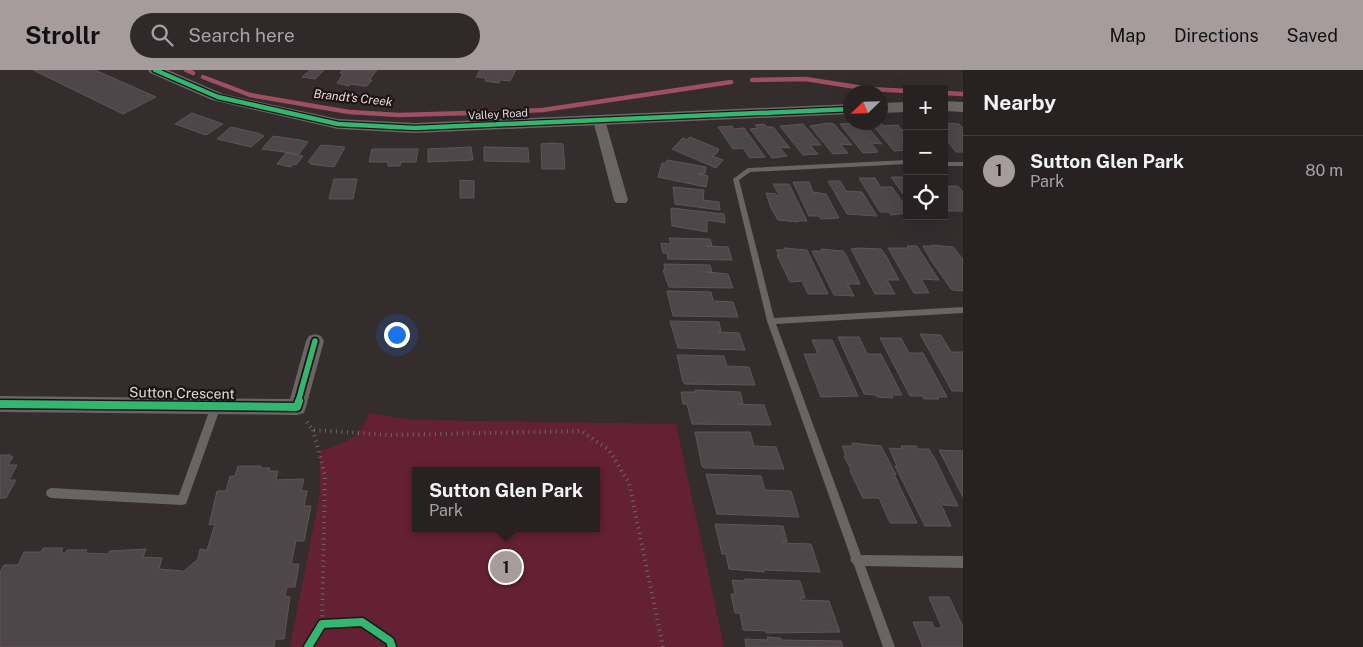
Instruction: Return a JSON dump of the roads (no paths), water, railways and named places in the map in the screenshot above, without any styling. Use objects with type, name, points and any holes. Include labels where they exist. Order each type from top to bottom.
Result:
[{"type":"street","name":"Valley Road","points":[[155,70],[218,97],[338,124],[415,128],[843,109]]},
{"type":"street","points":[[948,106],[963,107]]},
{"type":"street","points":[[888,108],[903,107]]},
{"type":"street","points":[[599,120],[621,200]]},
{"type":"street","name":"Sutton Crescent","points":[[0,404],[296,407],[314,341]]},
{"type":"lane","points":[[889,647],[771,321],[736,179],[748,170],[903,162]]},
{"type":"lane","points":[[948,164],[963,164]]},
{"type":"lane","points":[[771,321],[963,310]]},
{"type":"lane","points":[[51,493],[182,500],[216,406]]},
{"type":"lane","points":[[856,560],[963,562]]},
{"type":"waterway","name":"Brandt's Creek","points":[[186,70],[193,73]]},
{"type":"waterway","name":"Brandt's Creek","points":[[203,77],[250,95],[349,112],[399,115],[505,112]]},
{"type":"waterway","name":"Brandt's Creek","points":[[752,80],[806,79],[869,89],[903,91]]},
{"type":"waterway","name":"Brandt's Creek","points":[[523,111],[543,110],[731,82]]},
{"type":"waterway","name":"Brandt's Creek","points":[[948,93],[963,94]]},
{"type":"place","name":"Sutton Glen Park","points":[[506,567]]}]
